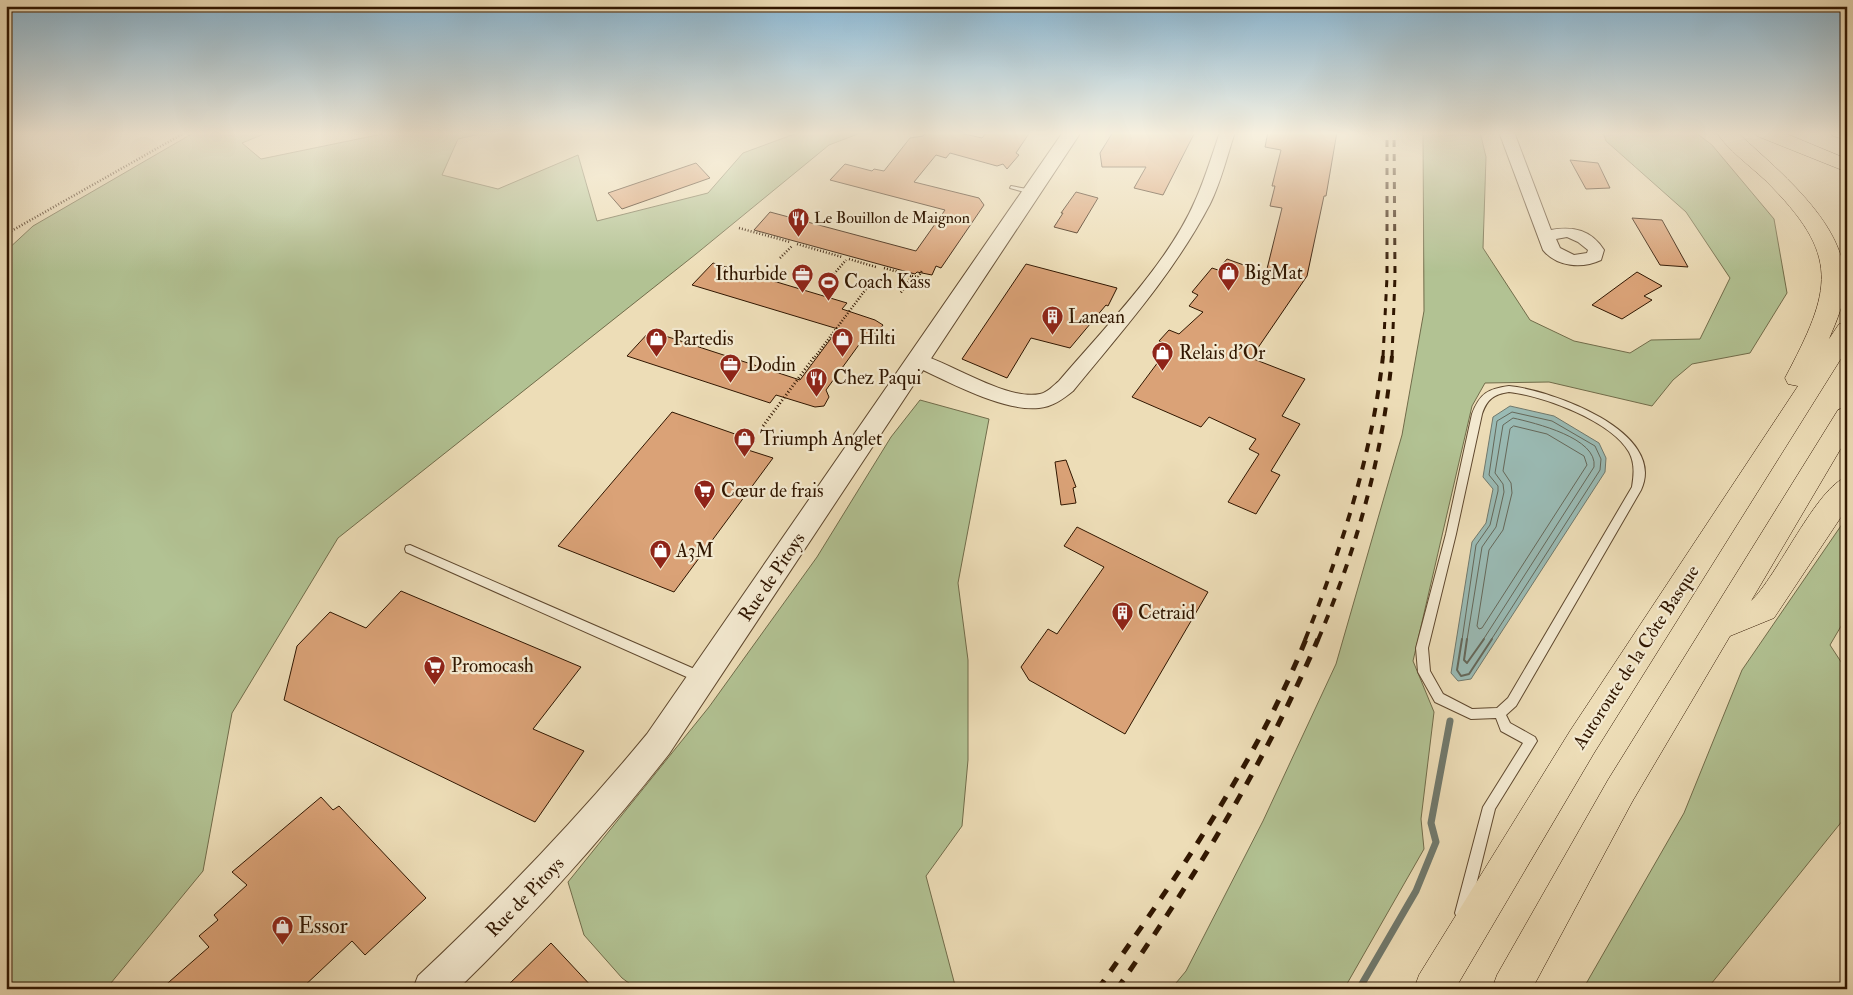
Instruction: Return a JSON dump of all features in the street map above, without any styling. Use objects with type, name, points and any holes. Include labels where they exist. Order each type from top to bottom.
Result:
[{"type":"highway","points":[[1774,178],[1803,208],[1826,248],[1835,277],[1831,298],[1818,338],[1791,388],[1784,427]]},
{"type":"highway","name":"Autoroute de la Côte Basque","points":[[1432,989],[1582,742],[1847,330]]},
{"type":"highway","points":[[1511,989],[1620,790],[1847,416]]},
{"type":"highway","points":[[1719,627],[1763,609],[1847,487]]},
{"type":"street","name":"Rue de Pitoys","points":[[431,989],[490,933],[598,819],[658,744],[704,679],[919,360],[1023,190],[1033,178]]},
{"type":"street","points":[[919,360],[988,389],[1021,400],[1039,401],[1052,397],[1066,386],[1150,284],[1178,246],[1203,202],[1211,178]]},
{"type":"street","points":[[1524,178],[1547,240]]},
{"type":"lane","points":[[1498,390],[1526,391],[1558,401],[1593,416],[1618,434],[1630,445],[1638,460],[1640,474],[1637,487],[1512,702],[1500,713],[1471,714],[1439,698],[1424,672],[1422,648],[1450,534],[1476,414],[1484,398],[1498,390]]},
{"type":"lane","points":[[410,549],[704,679]]},
{"type":"lane","points":[[1450,958],[1490,807],[1531,741],[1504,727],[1500,713]]},
{"type":"path","points":[[6,234],[104,178]]},
{"type":"path","points":[[740,228],[790,245],[799,245],[842,257]]},
{"type":"path","points":[[780,258],[790,245]]},
{"type":"path","points":[[834,274],[848,259],[876,266]]},
{"type":"path","points":[[884,268],[918,277],[922,271]]},
{"type":"path","points":[[900,294],[912,276]]},
{"type":"path","points":[[763,426],[869,284]]},
{"type":"green space","points":[[115,178],[456,178],[498,189],[523,178],[585,178],[597,221],[708,193],[721,178],[788,178],[696,254],[338,538],[232,713],[203,871],[106,989],[6,989],[6,251],[33,226]]},
{"type":"green space","points":[[1423,178],[1485,178],[1483,248],[1530,320],[1574,341],[1630,353],[1651,340],[1700,339],[1730,278],[1686,212],[1648,178],[1740,178],[1774,219],[1787,293],[1750,353],[1692,364],[1673,380],[1652,406],[1549,382],[1485,383],[1472,406],[1413,661],[1434,712],[1421,819],[1424,849],[1344,989],[1171,989],[1186,971],[1263,821],[1336,664],[1402,435],[1424,311]]},
{"type":"green space","points":[[920,400],[989,419],[958,583],[968,660],[968,760],[962,826],[926,876],[956,989],[637,989],[622,978],[584,935],[568,882],[709,707],[817,557],[891,437]]},
{"type":"green space","points":[[1847,517],[1847,616],[1830,645],[1847,671],[1847,815],[1707,989],[1583,989],[1684,813],[1742,670]]},
{"type":"water","points":[[1510,406],[1554,416],[1599,443],[1606,458],[1605,472],[1471,679],[1458,681],[1451,673],[1472,542],[1486,523],[1493,489],[1483,477],[1493,417]]},
{"type":"building","points":[[651,178],[709,178],[622,209],[608,193]]},
{"type":"building","points":[[831,178],[917,178],[914,182],[979,198],[984,205],[941,268],[936,266],[932,275],[917,272],[915,274],[754,230],[770,212],[916,251],[945,210],[830,180]]},
{"type":"building","points":[[1139,178],[1171,178],[1163,195],[1134,188]]},
{"type":"building","points":[[1274,178],[1329,178],[1307,276],[1251,358],[1305,379],[1282,416],[1300,424],[1271,471],[1280,475],[1256,514],[1228,502],[1259,454],[1249,449],[1256,439],[1209,417],[1201,427],[1132,397],[1170,346],[1159,341],[1169,330],[1179,334],[1203,312],[1189,306],[1198,295],[1192,292],[1212,268],[1218,270],[1227,259],[1266,273],[1282,208],[1270,206],[1275,186],[1272,186]]},
{"type":"building","points":[[1580,178],[1605,178],[1610,188],[1586,189]]},
{"type":"building","points":[[1076,192],[1098,198],[1077,233],[1054,227],[1063,213],[1061,213]]},
{"type":"building","points":[[1632,218],[1662,220],[1688,267],[1660,265]]},
{"type":"building","points":[[713,263],[847,303],[842,309],[875,320],[883,325],[877,333],[866,335],[826,390],[829,397],[824,406],[815,407],[776,395],[770,403],[627,356],[650,331],[800,380],[838,329],[692,285]]},
{"type":"building","points":[[1026,264],[1117,288],[1108,306],[1106,305],[1070,348],[1031,338],[1007,378],[962,359]]},
{"type":"building","points":[[1637,272],[1662,286],[1644,296],[1652,300],[1622,319],[1592,305]]},
{"type":"building","points":[[672,412],[755,441],[748,450],[773,458],[674,592],[558,546]]},
{"type":"building","points":[[1066,460],[1076,487],[1073,488],[1076,503],[1061,505],[1055,462]]},
{"type":"building","name":"Cetraid","points":[[1077,527],[1208,592],[1125,734],[1029,680],[1021,667],[1048,629],[1057,634],[1104,567],[1064,546]]},
{"type":"building","points":[[401,591],[581,667],[533,729],[584,751],[535,822],[284,700],[297,646],[330,612],[366,628]]},
{"type":"building","points":[[321,797],[333,810],[339,806],[426,898],[365,955],[352,941],[301,989],[161,989],[209,947],[199,936],[218,920],[214,915],[247,885],[232,872]]},
{"type":"building","points":[[551,943],[594,989],[504,989]]},
{"type":"waterway","points":[[1359,989],[1416,891],[1436,842],[1431,823],[1450,721]]},
{"type":"railway","points":[[1383,357],[1387,277],[1387,178]]},
{"type":"railway","points":[[1392,357],[1395,276],[1394,178]]},
{"type":"railway","points":[[1305,640],[1331,571],[1354,501],[1371,429],[1383,356]]},
{"type":"railway","points":[[1318,640],[1345,571],[1366,501],[1382,430],[1392,356]]},
{"type":"railway","points":[[1098,989],[1156,906],[1239,775],[1286,685],[1306,639]]},
{"type":"railway","points":[[1117,989],[1200,863],[1226,819],[1275,731],[1318,639]]},
{"type":"place","name":"Le Bouillon de Maignon","points":[[798,237]]},
{"type":"place","name":"BigMat","points":[[1228,292]]},
{"type":"place","name":"Ithurbide","points":[[803,293]]},
{"type":"place","name":"Coach Kass","points":[[828,301]]},
{"type":"place","name":"Lanean","points":[[1052,336]]},
{"type":"place","name":"Hilti","points":[[843,357]]},
{"type":"place","name":"Partedis","points":[[657,358]]},
{"type":"place","name":"Relais d'Or","points":[[1163,372]]},
{"type":"place","name":"Dodin","points":[[731,384]]},
{"type":"place","name":"Chez Paqui","points":[[817,397]]},
{"type":"place","name":"Triumph Anglet","points":[[744,458]]},
{"type":"place","name":"Cœur de frais","points":[[705,510]]},
{"type":"place","name":"A3M","points":[[660,570]]},
{"type":"place","name":"Cetraid","points":[[1122,632]]},
{"type":"place","name":"Promocash","points":[[435,685]]},
{"type":"place","name":"Essor","points":[[282,945]]}]
